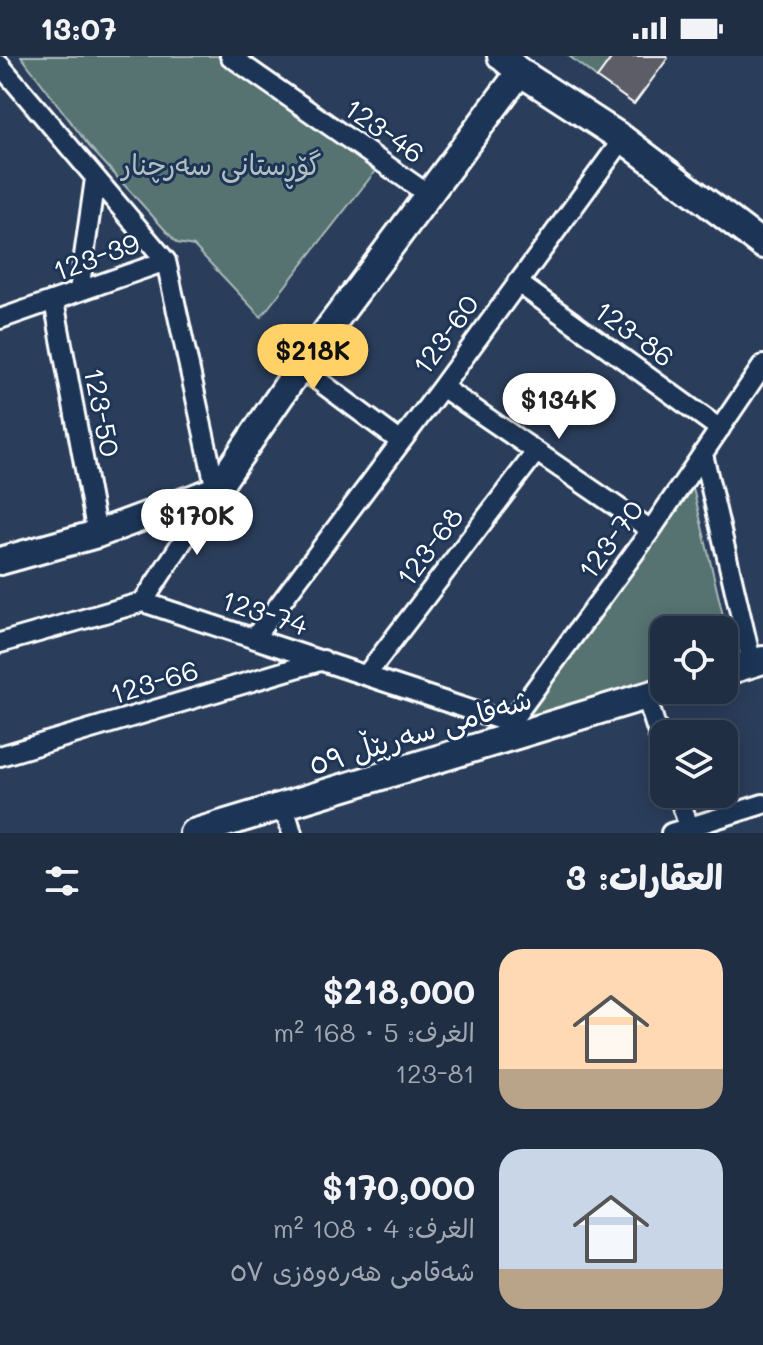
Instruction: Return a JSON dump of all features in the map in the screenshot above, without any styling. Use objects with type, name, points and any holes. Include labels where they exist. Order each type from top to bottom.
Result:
[{"type":"street","name":"123-46","points":[[230,56],[429,195]]},
{"type":"street","points":[[0,643],[143,602],[300,367],[429,195],[510,64],[623,139],[763,245]]},
{"type":"street","points":[[0,65],[166,261],[216,490]]},
{"type":"street","name":"123-60","points":[[254,638],[623,139]]},
{"type":"street","points":[[79,291],[95,179]]},
{"type":"street","name":"123-39","points":[[0,319],[166,261]]},
{"type":"street","name":"123-86","points":[[517,282],[720,429]]},
{"type":"street","name":"123-50","points":[[54,301],[97,534]]},
{"type":"street","name":"123-70","points":[[503,732],[651,530],[763,365]]},
{"type":"street","points":[[300,367],[401,442]]},
{"type":"street","points":[[442,387],[651,530]]},
{"type":"street","name":"123-68","points":[[367,674],[536,452]]},
{"type":"street","points":[[703,454],[758,662],[738,668]]},
{"type":"street","points":[[0,561],[97,534],[216,490]]},
{"type":"street","name":"123-74","points":[[143,602],[367,674],[503,732]]},
{"type":"street","name":"123-66","points":[[0,756],[323,660]]},
{"type":"street","name":"شەقامی سەرپێڵ ٥٩","points":[[193,833],[284,806],[503,732],[650,695]]},
{"type":"street","points":[[680,808],[684,831],[763,804]]},
{"type":"street","points":[[284,806],[292,833]]},
{"type":"green space","name":"گۆڕستانی سەرچنار","points":[[21,56],[218,56],[377,169],[261,317],[194,246],[177,243],[89,146]]},
{"type":"green space","points":[[569,56],[613,56],[597,78]]},
{"type":"green space","points":[[693,488],[723,616],[650,616],[650,681],[520,723]]},
{"type":"building","points":[[613,56],[668,58],[634,104],[597,78]]}]
